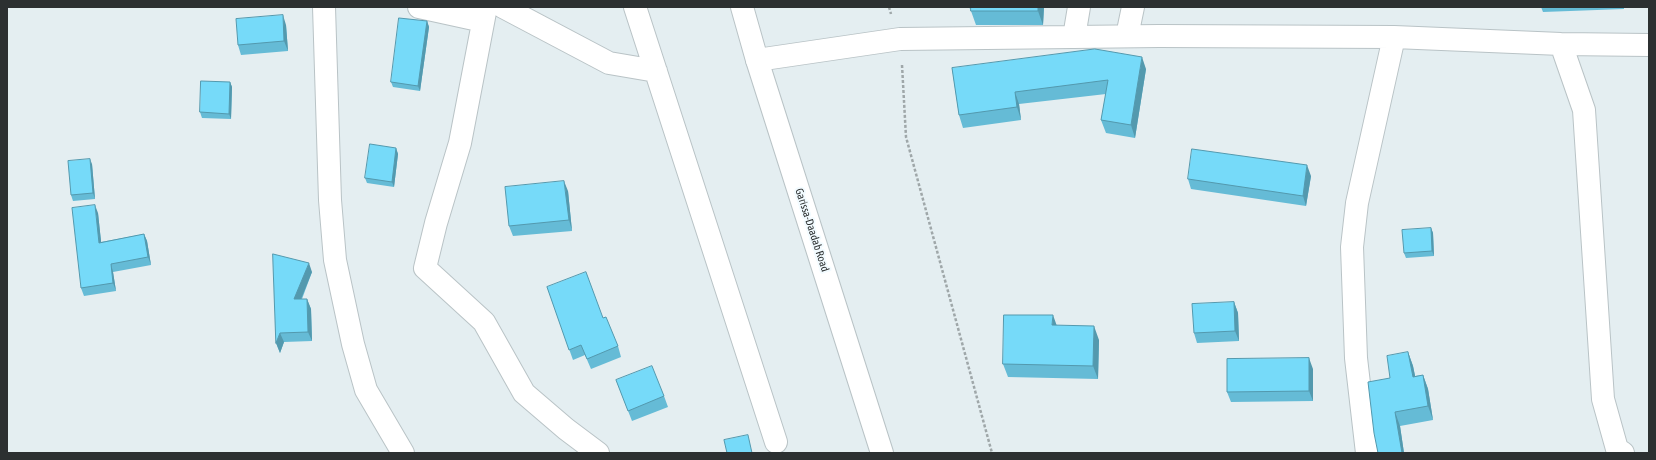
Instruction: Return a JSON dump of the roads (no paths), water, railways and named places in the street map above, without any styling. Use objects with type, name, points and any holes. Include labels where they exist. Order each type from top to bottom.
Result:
[{"type":"main road","points":[[324,7],[330,200],[335,260],[353,344],[366,390],[403,453]]},
{"type":"main road","points":[[419,7],[485,14],[460,143],[424,268],[484,322],[524,393],[566,430],[598,453]]},
{"type":"main road","points":[[503,7],[609,63],[656,71]]},
{"type":"main road","points":[[635,7],[776,442]]},
{"type":"main road","name":"Garissa-Daadab Road","points":[[742,7],[882,453]]},
{"type":"main road","points":[[1074,37],[1079,7]]},
{"type":"main road","points":[[1127,36],[1133,7]]},
{"type":"main road","points":[[758,60],[900,39],[1127,36],[1394,37],[1561,44],[1649,45]]},
{"type":"main road","points":[[1367,453],[1356,358],[1352,247],[1357,203],[1394,37]]},
{"type":"main road","points":[[1561,44],[1584,110],[1603,399],[1617,449],[1623,453]]}]
